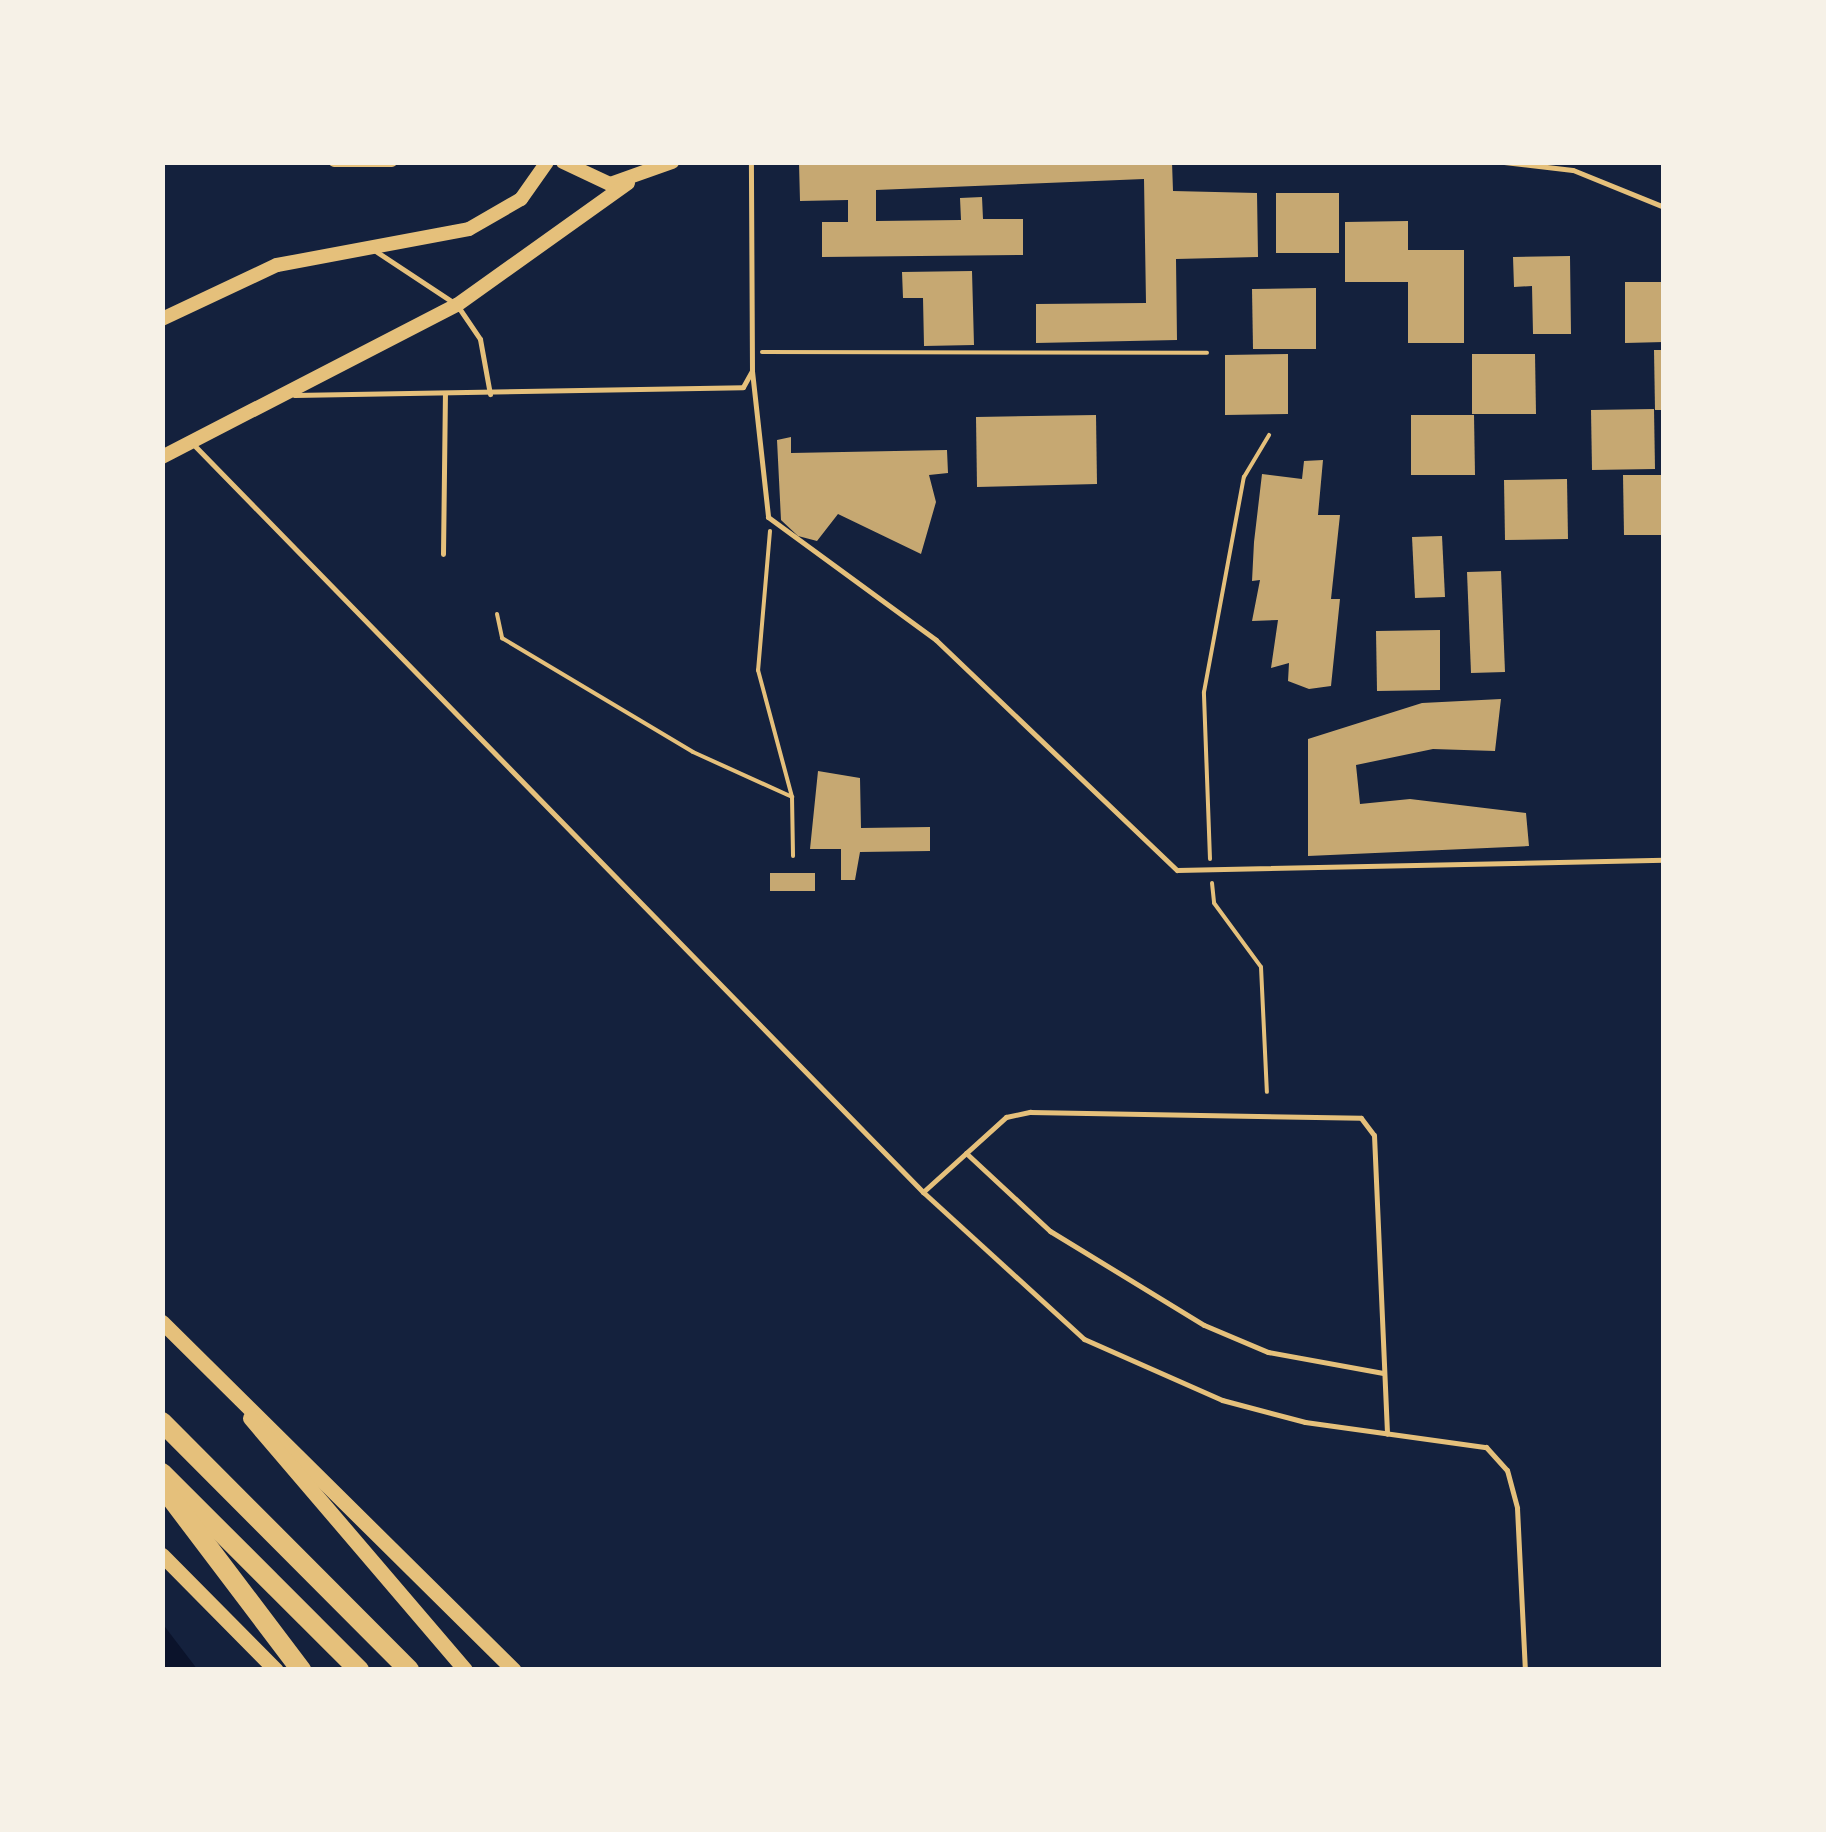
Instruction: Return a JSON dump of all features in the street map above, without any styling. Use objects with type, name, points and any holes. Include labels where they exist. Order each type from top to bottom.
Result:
[{"type":"highway","points":[[162,1422],[409,1670]]},
{"type":"highway","points":[[162,1473],[359,1670]]},
{"type":"highway","points":[[162,1486],[300,1670]]},
{"type":"main road","points":[[162,1322],[514,1670]]},
{"type":"main road","points":[[224,1387],[465,1670]]},
{"type":"main road","points":[[162,1554],[276,1670]]},
{"type":"street","points":[[334,162],[392,162]]},
{"type":"street","points":[[162,319],[277,266],[470,230],[521,198],[547,162]]},
{"type":"street","points":[[563,162],[593,180],[628,183]]},
{"type":"street","points":[[162,457],[274,394],[456,304],[628,183],[672,162]]},
{"type":"lane","points":[[751,162],[752,371],[768,517],[936,640],[1157,858],[1211,874],[1664,860]]},
{"type":"lane","points":[[1504,162],[1572,170],[1664,207]]},
{"type":"lane","points":[[369,248],[456,304],[480,339],[490,394]]},
{"type":"lane","points":[[274,394],[726,394],[752,371]]},
{"type":"lane","points":[[443,554],[445,394]]},
{"type":"lane","points":[[188,439],[923,1192],[1084,1339],[1222,1400],[1387,1434],[1486,1447],[1507,1470],[1525,1670]]},
{"type":"lane","points":[[923,1192],[1006,1117],[1030,1112],[1361,1118],[1374,1135],[1387,1434]]},
{"type":"lane","points":[[965,1152],[1050,1232],[1204,1325],[1268,1352],[1383,1373]]},
{"type":"path","points":[[752,352],[1207,352]]},
{"type":"path","points":[[1266,1092],[1262,966],[1214,903],[1204,692],[1244,477],[1268,434]]},
{"type":"path","points":[[769,547],[758,670],[792,797],[793,856]]},
{"type":"path","points":[[497,614],[502,638],[692,752],[792,797]]},
{"type":"water","points":[[162,1623],[191,1661],[197,1669],[163,1669]]},
{"type":"building","points":[[1172,162],[1173,191],[1257,193],[1258,257],[1176,259],[1177,340],[1036,343],[1036,304],[1146,303],[1144,179],[876,190],[876,221],[961,220],[960,198],[982,197],[983,219],[1023,219],[1023,255],[822,257],[822,222],[848,222],[848,200],[800,201],[799,163]]},
{"type":"building","points":[[1276,193],[1339,193],[1339,253],[1276,253]]},
{"type":"building","points":[[1408,221],[1408,250],[1464,250],[1464,343],[1408,343],[1408,282],[1345,282],[1345,222]]},
{"type":"building","points":[[1570,256],[1571,334],[1533,334],[1532,286],[1514,287],[1513,257]]},
{"type":"building","points":[[972,271],[974,345],[924,346],[923,298],[903,298],[902,272]]},
{"type":"building","points":[[1625,282],[1664,282],[1664,342],[1625,343]]},
{"type":"building","points":[[1316,288],[1316,349],[1253,349],[1252,289]]},
{"type":"building","points":[[1654,350],[1664,350],[1664,410],[1655,410]]},
{"type":"building","points":[[1288,354],[1288,414],[1225,415],[1225,355]]},
{"type":"building","points":[[1472,354],[1535,354],[1536,414],[1472,414]]},
{"type":"building","points":[[1654,409],[1655,469],[1592,470],[1591,410]]},
{"type":"building","points":[[1096,415],[1097,484],[977,487],[976,417]]},
{"type":"building","points":[[1411,415],[1474,415],[1475,475],[1411,475]]},
{"type":"building","points":[[791,437],[791,453],[947,450],[948,473],[929,475],[936,502],[921,554],[838,514],[817,541],[798,536],[781,520],[777,440]]},
{"type":"building","points":[[1323,460],[1318,515],[1340,515],[1331,599],[1340,599],[1331,686],[1309,689],[1288,681],[1289,663],[1271,668],[1278,620],[1252,621],[1260,580],[1252,581],[1254,542],[1262,474],[1302,479],[1304,461]]},
{"type":"building","points":[[1623,475],[1664,475],[1664,535],[1624,535]]},
{"type":"building","points":[[1567,479],[1568,539],[1505,540],[1504,480]]},
{"type":"building","points":[[1442,536],[1445,597],[1415,598],[1412,537]]},
{"type":"building","points":[[1501,571],[1505,672],[1471,673],[1467,572]]},
{"type":"building","points":[[1440,630],[1440,690],[1377,691],[1376,631]]},
{"type":"building","points":[[1501,699],[1495,751],[1433,749],[1356,765],[1360,804],[1410,799],[1526,813],[1529,846],[1308,856],[1308,739],[1422,703]]},
{"type":"building","points":[[818,771],[860,778],[861,828],[930,827],[930,851],[860,852],[855,880],[841,880],[841,849],[810,849]]},
{"type":"building","points":[[770,873],[815,873],[815,891],[770,891]]}]
